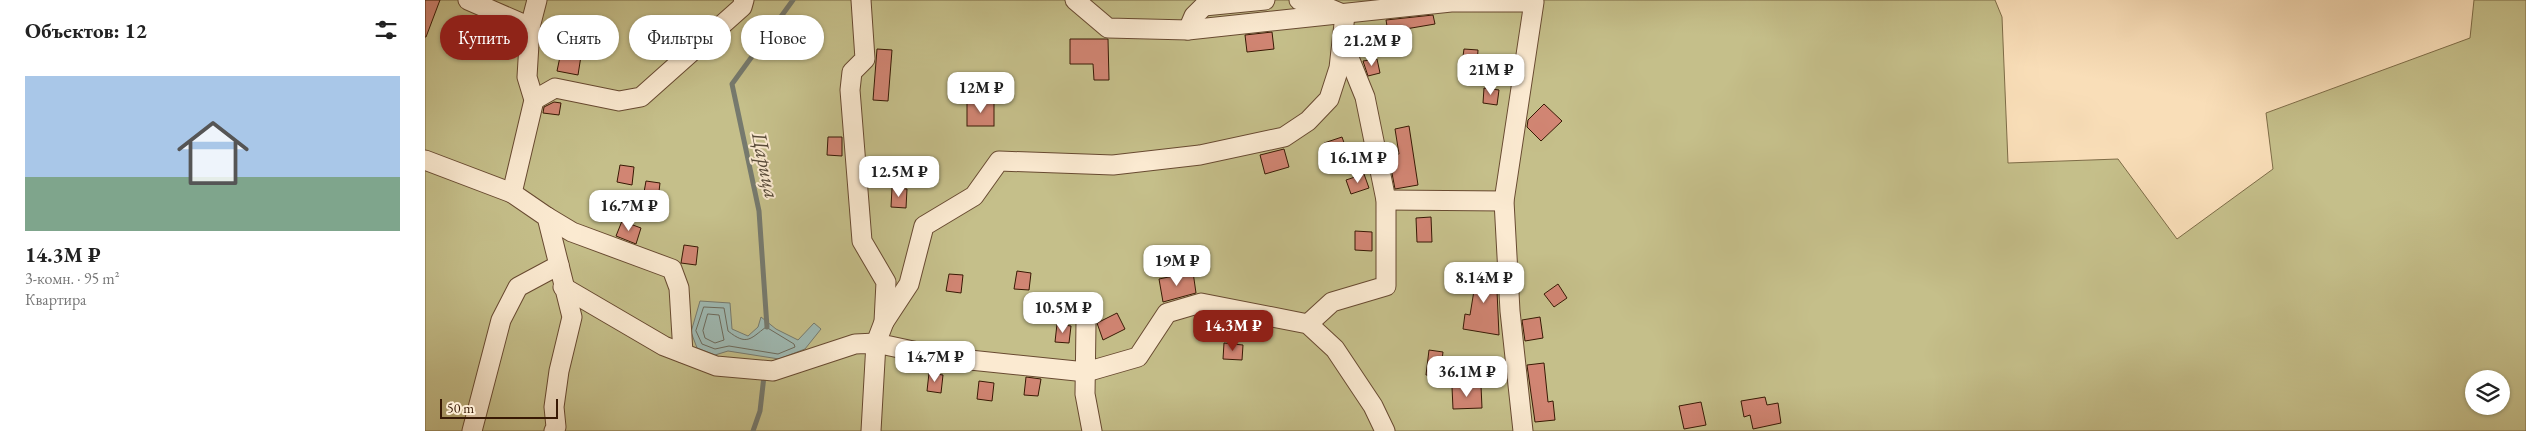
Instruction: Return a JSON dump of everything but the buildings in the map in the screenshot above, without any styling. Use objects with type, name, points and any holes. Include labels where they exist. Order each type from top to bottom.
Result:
[{"type":"lane","points":[[468,0],[531,27]]},
{"type":"lane","points":[[512,193],[534,100],[527,77],[531,27],[537,0]]},
{"type":"lane","points":[[534,100],[555,88],[619,101],[641,97],[742,7],[744,0]]},
{"type":"lane","points":[[861,0],[865,59],[852,72],[850,90],[862,241],[886,282],[884,322]]},
{"type":"lane","points":[[1075,0],[1107,28],[1188,30],[1345,15],[1451,2],[1534,2],[1503,202],[1510,311],[1523,431]]},
{"type":"lane","points":[[1188,30],[1194,16],[1204,6],[1265,0]]},
{"type":"lane","points":[[1299,0],[1321,5],[1345,15]]},
{"type":"lane","points":[[871,431],[876,343],[884,322],[909,284],[924,226],[974,196],[999,161],[1113,165],[1200,155],[1284,137],[1308,121],[1329,99],[1339,68],[1345,15]]},
{"type":"lane","points":[[1308,324],[1332,302],[1386,286],[1386,200],[1365,97],[1341,37]]},
{"type":"lane","points":[[425,160],[512,193],[572,232],[672,269],[679,288],[683,353]]},
{"type":"lane","points":[[1386,200],[1503,202]]},
{"type":"lane","points":[[547,217],[572,317],[559,371],[554,407],[556,426],[554,431]]},
{"type":"lane","points":[[472,431],[501,320],[518,287],[559,264]]},
{"type":"lane","points":[[563,287],[664,346],[716,366],[773,371],[855,344],[876,343],[941,357],[1086,372],[1138,356],[1167,313],[1201,303],[1308,324],[1335,349],[1373,406],[1385,431]]},
{"type":"lane","points":[[1086,323],[1085,394],[1092,431]]},
{"type":"shaded area","points":[[425,0],[1995,0],[2002,17],[2008,163],[2118,159],[2177,239],[2273,169],[2266,113],[2470,38],[2474,0],[2526,0],[2526,431],[425,431]]},
{"type":"water","points":[[700,301],[730,303],[732,329],[748,336],[758,327],[761,317],[776,329],[798,340],[814,323],[821,329],[805,349],[779,359],[728,351],[715,355],[697,348],[691,332]]},
{"type":"waterway","name":"Царица","points":[[767,327],[759,211],[732,84],[793,0]]},
{"type":"waterway","name":"Царица","points":[[753,431],[760,411],[764,376]]}]
